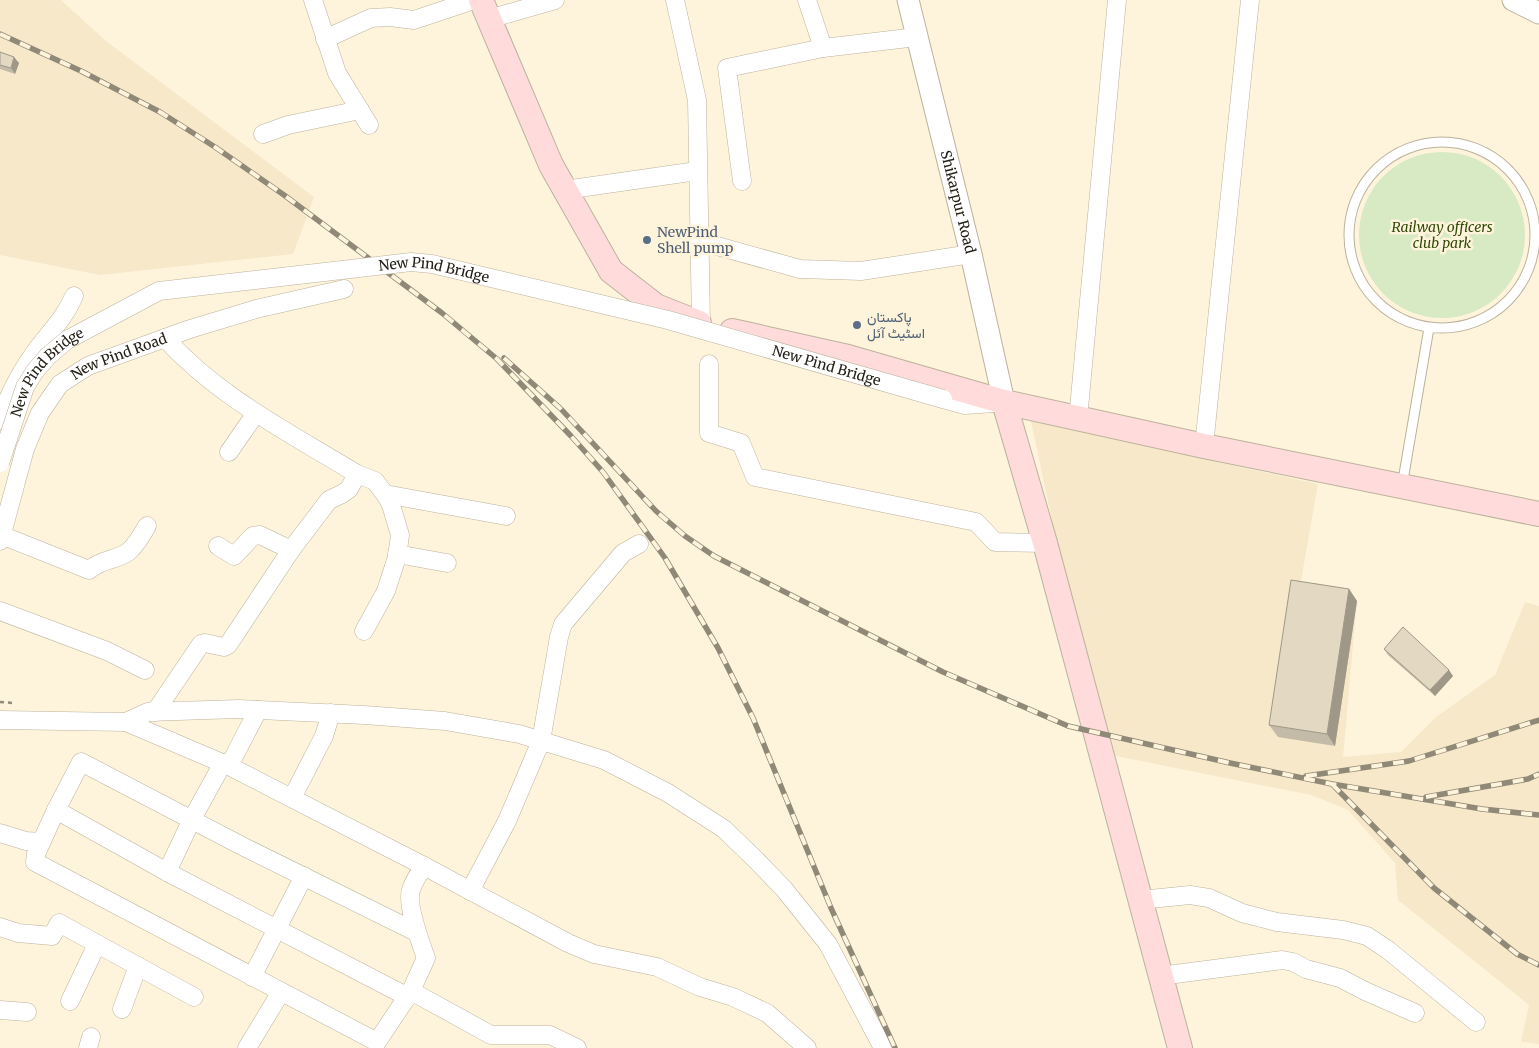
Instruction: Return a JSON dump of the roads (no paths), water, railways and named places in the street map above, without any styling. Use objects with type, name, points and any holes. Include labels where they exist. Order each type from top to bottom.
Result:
[{"type":"main road","points":[[485,10],[551,165],[610,271],[656,306],[701,324],[848,357],[1004,402],[1204,446],[1539,514]]},
{"type":"main road","points":[[1004,402],[1045,543],[1180,1048]]},
{"type":"street","points":[[263,134],[288,125],[364,118],[336,73],[313,0]]},
{"type":"street","points":[[325,38],[371,18],[390,17],[414,20],[474,0]]},
{"type":"street","points":[[485,10],[555,0]]},
{"type":"street","points":[[676,0],[697,100],[701,324]]},
{"type":"street","points":[[808,0],[823,48]]},
{"type":"street","name":"Shikarpur Road","points":[[908,0],[971,254],[1004,402]]},
{"type":"street","points":[[1078,419],[1116,0]]},
{"type":"street","points":[[1204,446],[1250,0]]},
{"type":"street","points":[[1512,0],[1539,13]]},
{"type":"street","points":[[742,181],[727,68],[823,48],[918,37]]},
{"type":"street","points":[[565,190],[698,171]]},
{"type":"street","points":[[699,241],[800,269],[861,271],[971,254]]},
{"type":"street","name":"New Pind Bridge","points":[[0,463],[25,387],[35,371],[48,356],[67,340],[160,291],[411,262],[432,264],[668,320],[965,405],[1004,402]]},
{"type":"street","name":"New Pind Road","points":[[1,538],[25,449],[40,413],[60,384],[88,366],[165,338],[256,309],[344,289]]},
{"type":"street","points":[[0,420],[5,404],[25,367],[63,317],[74,296]]},
{"type":"street","points":[[165,338],[177,351],[242,405],[358,474],[375,481],[385,494],[391,505],[400,535],[397,554],[386,590],[364,631]]},
{"type":"street","points":[[710,364],[709,433],[741,443],[755,477],[976,522],[995,542],[1045,543]]},
{"type":"street","points":[[229,452],[256,413]]},
{"type":"street","points":[[155,712],[201,644],[205,643],[224,647],[228,645],[291,550],[329,500],[348,489],[358,474]]},
{"type":"street","points":[[385,494],[506,516]]},
{"type":"street","points":[[1,538],[89,570],[96,564],[107,559],[116,558],[130,551],[147,526]]},
{"type":"street","points":[[218,546],[234,556],[253,536],[260,535],[291,550]]},
{"type":"street","points":[[470,891],[507,821],[541,741],[559,637],[563,624],[623,554],[639,544]]},
{"type":"street","points":[[397,554],[447,563]]},
{"type":"street","points":[[0,611],[107,650],[145,670]]},
{"type":"street","points":[[126,722],[148,712],[238,709],[445,721],[519,734],[604,760],[668,793],[724,829],[784,889],[828,944],[882,1048]]},
{"type":"street","points":[[167,872],[192,819],[258,710]]},
{"type":"street","points":[[292,798],[324,736],[331,713]]},
{"type":"street","points":[[0,720],[126,722],[226,765],[424,866],[568,943],[594,954],[658,967],[700,987],[733,998],[767,1013],[807,1048]]},
{"type":"street","points":[[416,932],[81,762],[36,854],[36,862],[377,1042],[409,994],[426,958],[416,932],[410,892],[424,866]]},
{"type":"street","points":[[56,810],[167,872],[277,930],[491,1035],[550,1035],[577,1048]]},
{"type":"street","points":[[0,833],[26,841],[41,842]]},
{"type":"street","points":[[252,976],[304,876]]},
{"type":"street","points":[[1140,900],[1190,895],[1209,898],[1242,913],[1277,922],[1343,930],[1367,936],[1388,950],[1476,1022]]},
{"type":"street","points":[[0,927],[18,933],[52,936],[59,923],[194,997]]},
{"type":"street","points":[[70,1001],[97,944]]},
{"type":"street","points":[[1160,976],[1282,960],[1294,962],[1306,969],[1340,978],[1415,1013]]},
{"type":"street","points":[[122,1009],[138,966]]},
{"type":"street","points":[[247,1048],[281,992]]},
{"type":"street","points":[[0,1010],[26,1012]]},
{"type":"lane","points":[[1429,142],[1458,142],[1489,154],[1514,174],[1530,202],[1536,234],[1531,266],[1516,294],[1491,315],[1461,327],[1429,328],[1400,319],[1376,301],[1359,277],[1349,249],[1349,220],[1359,192],[1364,184],[1376,168],[1400,150],[1429,142]]},
{"type":"lane","points":[[1402,486],[1429,328]]},
{"type":"railway","points":[[0,34],[81,71],[160,112],[215,147],[284,195],[442,313],[497,359],[603,472],[665,558],[718,648],[753,718],[831,908],[895,1048]]},
{"type":"railway","points":[[504,358],[561,409],[656,511],[685,536],[714,556],[943,672],[1068,726],[1332,784],[1482,809],[1539,815]]},
{"type":"railway","points":[[1306,776],[1409,761],[1539,720]]},
{"type":"railway","points":[[1426,797],[1528,779],[1539,774]]},
{"type":"railway","points":[[1332,784],[1434,888],[1517,954],[1539,965]]},
{"type":"place","name":"NewPind Shell pump","points":[[647,240]]},
{"type":"place","name":"پاکستان اسٹیٹ آئل","points":[[857,325]]},
{"type":"park label","name":"Railway officers club park","points":[[1442,236]]}]
